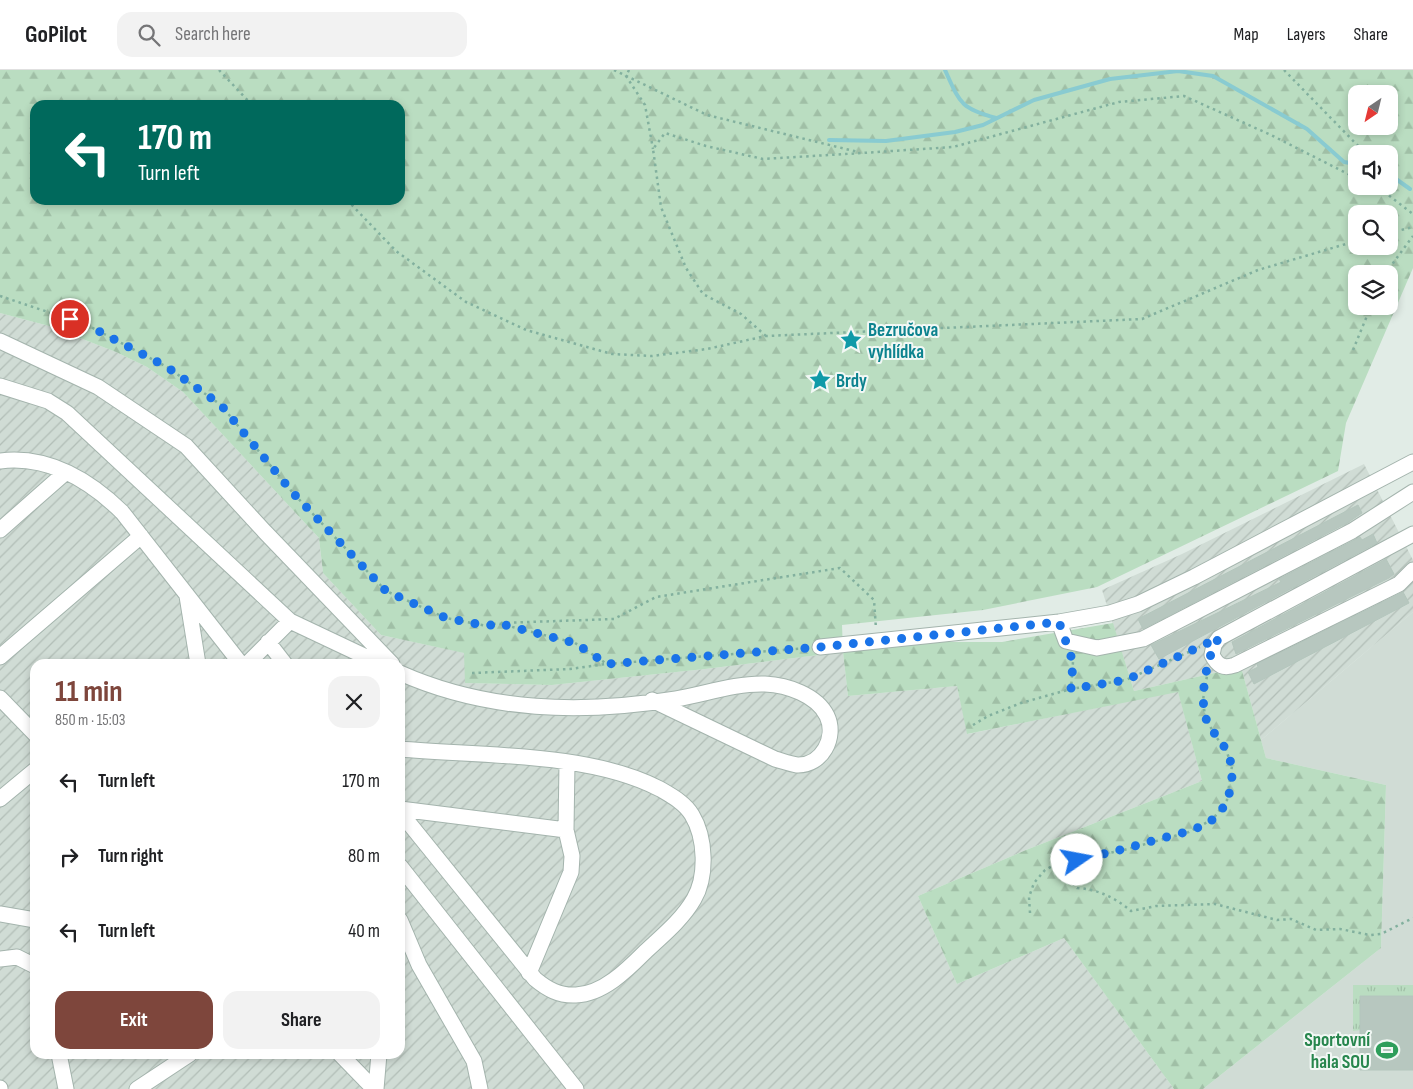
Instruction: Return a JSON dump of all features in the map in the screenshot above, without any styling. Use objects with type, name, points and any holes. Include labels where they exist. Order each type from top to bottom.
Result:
[{"type":"lane","points":[[0,341],[98,387],[186,446],[265,532],[388,659]]},
{"type":"lane","points":[[0,386],[48,401],[67,414],[290,621],[370,659]]},
{"type":"lane","points":[[0,461],[32,461],[66,472],[85,482],[110,501],[141,536],[237,659]]},
{"type":"lane","points":[[820,647],[1059,622],[1110,613],[1138,604],[1194,577],[1413,462]]},
{"type":"lane","points":[[0,530],[66,472]]},
{"type":"lane","points":[[1059,622],[1066,641],[1097,648],[1142,639],[1352,531],[1413,492]]},
{"type":"lane","points":[[1413,534],[1219,638],[1214,645],[1212,654],[1220,666],[1227,668],[1236,665],[1399,584],[1413,570]]},
{"type":"lane","points":[[0,657],[141,536]]},
{"type":"lane","points":[[187,595],[197,659]]},
{"type":"lane","points":[[252,659],[290,621]]},
{"type":"lane","points":[[268,642],[281,659]]},
{"type":"lane","points":[[405,673],[456,694],[519,706],[552,708],[583,708],[652,700],[676,698],[748,685],[778,685],[804,695],[822,709],[829,724],[829,741],[817,759],[808,764],[796,765],[775,759],[652,700]]},
{"type":"lane","points":[[0,698],[30,729]]},
{"type":"lane","points":[[405,749],[543,759],[621,773],[659,789],[681,803],[692,816],[699,832],[702,856],[701,879],[693,900],[674,925],[637,961],[595,990],[577,995],[556,993],[545,987],[530,972],[405,816]]},
{"type":"lane","points":[[530,972],[571,872],[572,856],[566,830],[567,763]]},
{"type":"lane","points":[[0,799],[30,774]]},
{"type":"lane","points":[[405,811],[566,830]]},
{"type":"lane","points":[[405,872],[576,1089]]},
{"type":"lane","points":[[0,914],[30,919]]},
{"type":"lane","points":[[405,932],[419,965],[474,1061],[480,1089]]},
{"type":"lane","points":[[0,960],[17,957],[30,964]]},
{"type":"lane","points":[[60,1059],[66,1089]]},
{"type":"lane","points":[[137,1089],[182,1059]]},
{"type":"lane","points":[[345,1059],[375,1089]]},
{"type":"lane","points":[[375,1089],[378,1059]]},
{"type":"path","points":[[219,70],[247,100]]},
{"type":"path","points":[[614,70],[707,115],[862,154]]},
{"type":"path","points":[[626,76],[630,70]]},
{"type":"path","points":[[1284,70],[1357,145]]},
{"type":"path","points":[[626,76],[645,105],[661,207],[686,268],[703,294],[741,314],[766,336]]},
{"type":"path","points":[[652,149],[665,133],[706,146],[762,160],[953,147],[1119,102],[1184,96],[1271,135],[1348,174]]},
{"type":"path","points":[[1388,195],[1413,213]]},
{"type":"path","points":[[352,205],[396,251],[466,302],[526,330],[612,354],[652,356],[707,349],[766,336],[1142,320],[1258,270],[1348,243]]},
{"type":"path","points":[[1398,231],[1413,227]]},
{"type":"path","points":[[1392,265],[1413,236]]},
{"type":"path","points":[[0,296],[87,325],[167,367],[221,405],[293,493],[386,591],[446,618],[488,626],[497,623],[614,619],[656,597],[840,568],[874,600],[876,641]]},
{"type":"path","points":[[1353,350],[1367,315]]},
{"type":"path","points":[[497,623],[575,643],[607,664]]},
{"type":"path","points":[[973,725],[988,716],[1021,703],[1071,689],[1126,680],[1219,638]]},
{"type":"path","points":[[1066,641],[1073,662],[1071,689]]},
{"type":"path","points":[[472,673],[570,669],[607,664],[820,647]]},
{"type":"path","points":[[1030,913],[1029,897],[1034,883],[1054,865],[1124,850],[1189,832],[1213,819],[1227,800],[1232,766],[1226,750],[1214,734],[1205,716],[1204,687],[1212,654]]},
{"type":"path","points":[[1054,865],[1077,888],[1088,889],[1119,900],[1131,911],[1156,906],[1215,904],[1277,920],[1291,919],[1316,930],[1340,929],[1370,935],[1381,934],[1413,918]]},
{"type":"shaded area","points":[[0,313],[49,326],[116,352],[147,367],[183,392],[319,538],[323,573],[381,635],[465,653],[465,683],[552,685],[843,652],[848,696],[957,686],[968,734],[1178,691],[1202,781],[1026,850],[918,896],[957,984],[1064,938],[1174,1089],[0,1089]]},
{"type":"shaded area","points":[[1364,464],[1413,560],[1413,612],[1261,740],[1241,667],[1134,691],[1102,590],[1182,554]]},
{"type":"shaded area","points":[[1413,612],[1413,1089],[1203,1089],[1381,948],[1386,785],[1266,758],[1261,740]]},
{"type":"green space","points":[[0,70],[1413,70],[1413,268],[1398,303],[1398,265],[1348,265],[1348,315],[1393,315],[1346,423],[1338,471],[1097,587],[983,610],[842,625],[843,651],[938,642],[1002,642],[1113,623],[1134,691],[1241,667],[1266,758],[1386,785],[1381,948],[1203,1089],[1174,1089],[1064,938],[957,984],[918,896],[1026,850],[1202,781],[1178,692],[967,734],[957,686],[848,696],[843,652],[552,685],[465,683],[464,653],[381,635],[323,573],[319,538],[183,392],[147,367],[116,352],[49,326],[0,313]]},
{"type":"green space","points":[[1353,985],[1413,985],[1413,996],[1360,1030],[1353,1031]]},
{"type":"building","points":[[1358,505],[1362,513],[1347,523],[1143,629],[1138,619]]},
{"type":"building","points":[[1373,534],[1377,543],[1159,659],[1151,645],[1281,582],[1279,579],[1360,537],[1362,540]]},
{"type":"building","points":[[1386,559],[1394,574],[1389,578],[1236,654],[1232,642]]},
{"type":"building","points":[[1403,592],[1409,603],[1254,684],[1248,672],[1258,667],[1257,664]]},
{"type":"building","name":"Sportovní hala SOU","points":[[1360,996],[1413,996],[1413,1070],[1360,1070]]},
{"type":"waterway","points":[[945,70],[954,90],[963,103],[975,111],[996,118]]},
{"type":"waterway","points":[[829,140],[886,141],[955,132],[983,125],[1034,100],[1110,79],[1178,71],[1213,76],[1307,129],[1344,162],[1348,163]]},
{"type":"waterway","points":[[1398,180],[1410,189]]},
{"type":"place","name":"Bezručova vyhlídka","points":[[851,340]]},
{"type":"place","name":"Brdy","points":[[820,380]]},
{"type":"place","name":"Sportovní hala SOU","points":[[1387,1050]]},
{"type":"route","points":[[70,319],[87,325],[167,367],[221,405],[293,493],[341,546],[386,591],[446,618],[488,626],[497,623],[575,643],[607,664],[820,647],[929,634],[1059,622],[1073,662],[1071,689],[1126,680],[1219,638],[1214,645],[1204,687],[1203,700],[1205,716],[1214,734],[1226,750],[1232,766],[1227,800],[1213,819],[1189,832],[1124,850],[1077,860]]}]
